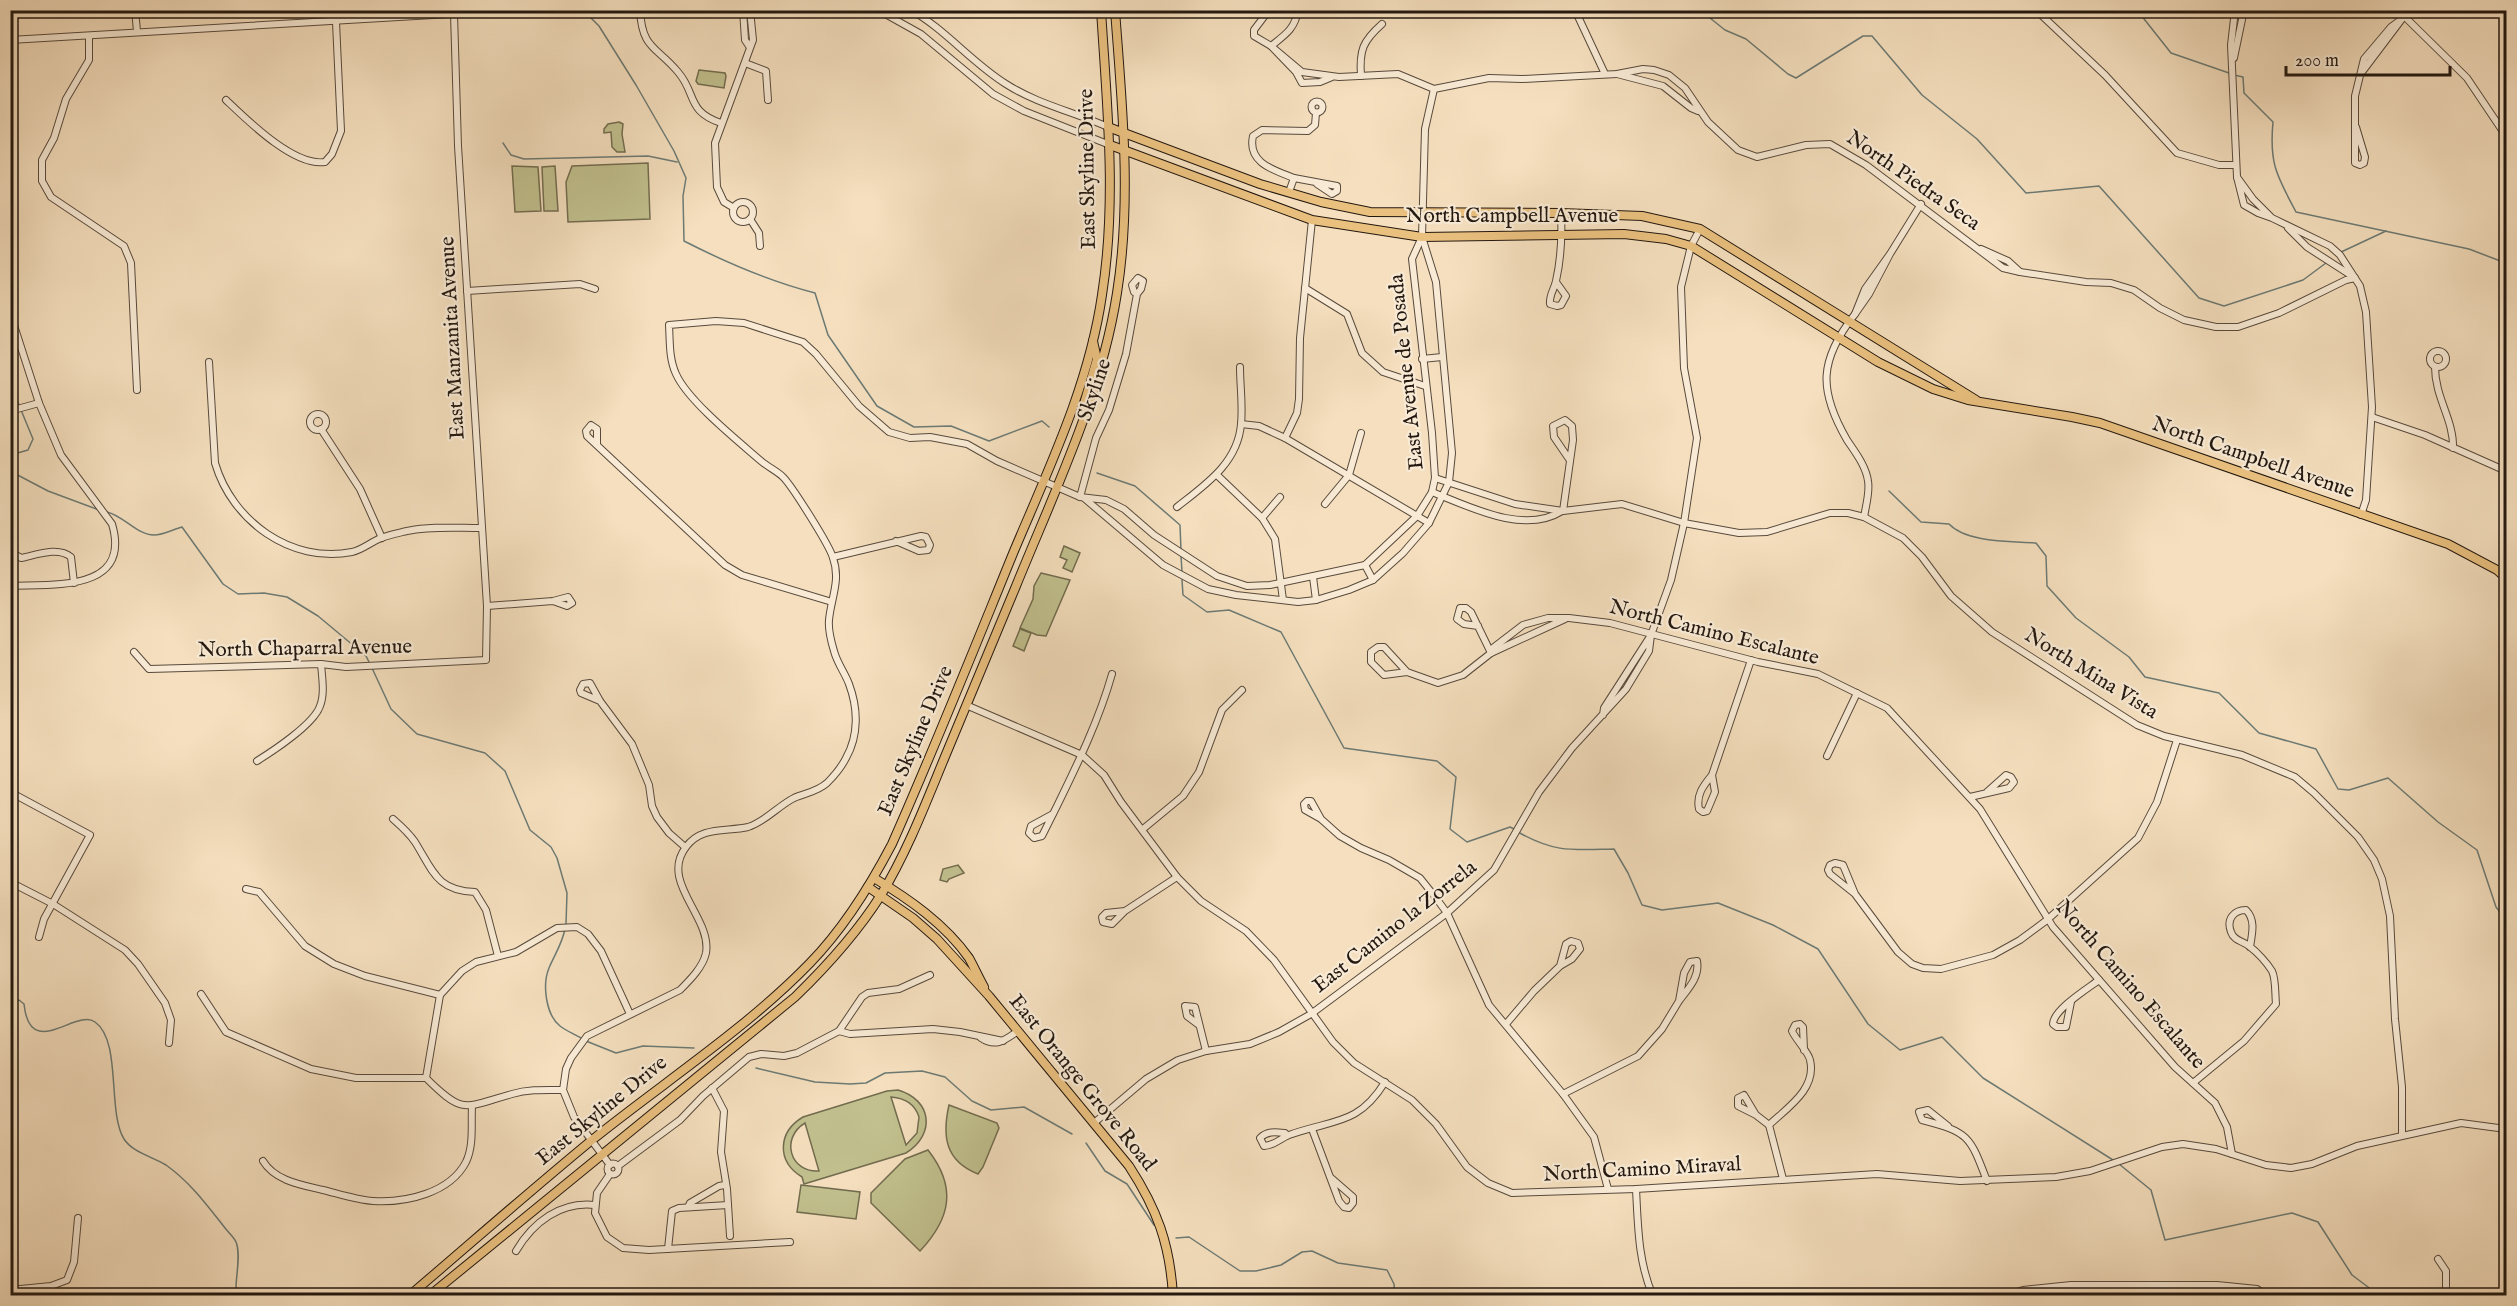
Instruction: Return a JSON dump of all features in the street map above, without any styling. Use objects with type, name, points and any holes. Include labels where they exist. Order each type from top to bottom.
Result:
[{"type":"main road","name":"East Skyline Drive","points":[[409,1296],[592,1141],[780,991],[831,938],[874,878],[913,796],[1043,480],[1079,391],[1093,341],[1108,255],[1111,203],[1110,145],[1101,10]]},
{"type":"main road","name":"East Skyline Drive","points":[[429,1296],[795,997],[836,955],[887,885],[905,850],[986,659],[1057,487],[1099,376],[1116,303],[1124,236],[1125,150],[1115,10]]},
{"type":"main road","name":"North Campbell Avenue","points":[[1108,127],[1289,192],[1370,212],[1561,213],[1642,216],[1700,229],[1977,400]]},
{"type":"main road","name":"North Campbell Avenue","points":[[1110,145],[1312,220],[1422,237],[1624,234],[1666,239],[1691,246],[1914,381],[1956,397],[2100,423],[2448,544],[2497,570],[2506,578]]},
{"type":"main road","points":[[1071,451],[1097,358],[1093,341]]},
{"type":"main road","points":[[986,659],[979,654],[978,650],[998,602],[1002,580]]},
{"type":"main road","name":"East Orange Grove Road","points":[[874,878],[922,910],[947,933],[968,958],[989,996]]},
{"type":"main road","name":"East Orange Grove Road","points":[[868,887],[932,935],[989,996],[1129,1166],[1147,1193],[1162,1228],[1172,1273],[1173,1296]]},
{"type":"street","points":[[135,10],[137,31]]},
{"type":"street","points":[[10,40],[517,10]]},
{"type":"street","points":[[640,10],[644,37],[679,73],[698,110],[705,118],[721,123]]},
{"type":"street","points":[[743,10],[745,40],[749,46]]},
{"type":"street","points":[[734,208],[724,202],[717,187],[715,143],[753,40],[750,10]]},
{"type":"street","name":"North Campbell Avenue","points":[[878,10],[921,34],[993,93],[1024,111],[1110,145]]},
{"type":"street","name":"North Campbell Avenue","points":[[911,10],[939,29],[986,70],[1006,84],[1027,96],[1108,127]]},
{"type":"street","points":[[1269,10],[1257,23],[1254,36],[1271,46],[1298,72],[1302,83],[1320,82],[1332,77]]},
{"type":"street","points":[[1271,46],[1289,33],[1298,10]]},
{"type":"street","points":[[1575,10],[1605,74]]},
{"type":"street","points":[[2036,10],[2105,75],[2177,153],[2219,165],[2236,165]]},
{"type":"street","points":[[2235,10],[2231,45],[2236,165],[2244,205],[2330,246],[2340,255],[2360,286],[2366,312],[2372,417],[2366,500],[2361,514]]},
{"type":"street","points":[[2233,61],[2244,10]]},
{"type":"street","name":"East Manzanita Avenue","points":[[454,14],[458,143],[486,606],[486,660]]},
{"type":"street","points":[[2356,127],[2355,163],[2360,165],[2364,163],[2365,157],[2356,127],[2355,96],[2362,72],[2405,15],[2467,78],[2506,136]]},
{"type":"street","points":[[226,100],[255,128],[319,167],[332,154],[341,131],[336,22]]},
{"type":"street","points":[[1360,76],[1359,57],[1364,44],[1370,34],[1382,24]]},
{"type":"street","points":[[89,36],[89,60],[66,99],[54,138],[42,160],[42,181],[51,197],[107,233],[124,246],[128,253],[131,263],[137,390]]},
{"type":"street","points":[[745,63],[766,71],[768,100]]},
{"type":"street","name":"North Piedra Seca","points":[[1434,89],[1489,78],[1617,74],[1643,69],[1669,75],[1685,88],[1699,111],[1738,150],[1757,156],[1806,145],[1830,144],[1866,165],[1921,204],[2004,268],[2086,282],[2111,283],[2134,290],[2160,308],[2184,320],[2216,327],[2238,327],[2279,313],[2346,279],[2355,278]]},
{"type":"street","points":[[1298,72],[1332,77],[1398,74],[1434,89],[1425,129],[1422,213]]},
{"type":"street","name":"North Piedra Seca","points":[[1617,74],[1663,86],[1691,108],[1699,111]]},
{"type":"street","points":[[1316,113],[1315,125],[1308,131],[1262,130],[1253,136],[1253,153],[1260,162],[1294,178],[1317,184]]},
{"type":"street","points":[[2237,177],[2253,199],[2272,218]]},
{"type":"street","points":[[1289,192],[1294,178]]},
{"type":"street","points":[[750,219],[744,222],[737,220],[733,215],[738,203],[747,203],[752,211],[750,219],[759,233],[760,246]]},
{"type":"street","points":[[1864,517],[1868,478],[1837,422],[1826,383],[1827,363],[1855,314],[1865,289],[1921,204]]},
{"type":"street","name":"East Avenue de Posada","points":[[1082,497],[1163,565],[1208,589],[1236,595],[1283,600],[1316,600],[1372,580],[1403,553],[1429,523],[1449,482],[1452,453],[1446,376],[1442,357],[1436,282],[1422,237],[1422,213]]},
{"type":"street","points":[[1556,282],[1562,235],[1561,213]]},
{"type":"street","points":[[1285,438],[1297,413],[1299,399],[1300,338],[1312,220]]},
{"type":"street","points":[[2287,227],[2307,247],[2355,278]]},
{"type":"street","name":"East Camino la Zorrela","points":[[1094,1123],[1146,1079],[1178,1060],[1206,1051],[1250,1044],[1279,1032],[1311,1014],[1447,912],[1494,870],[1539,792],[1572,748],[1626,689],[1648,651],[1651,635],[1671,580],[1684,524],[1697,438],[1684,368],[1681,287],[1691,246],[1700,229]]},
{"type":"street","name":"East Avenue de Posada","points":[[833,557],[783,477],[720,426],[683,386],[670,357],[669,325],[716,321],[744,323],[803,342],[816,354],[859,406],[889,432],[910,438],[930,437],[967,444],[997,461],[1057,487],[1082,497],[1106,500],[1124,508],[1154,535],[1226,580],[1247,586],[1281,583],[1365,565],[1417,516],[1432,492],[1435,478],[1432,434],[1412,259],[1422,237]]},
{"type":"street","points":[[467,291],[580,284],[595,289]]},
{"type":"street","points":[[1305,288],[1347,314],[1362,353],[1383,372],[1425,386]]},
{"type":"street","name":"Skyline","points":[[1082,497],[1096,438],[1109,410],[1126,354],[1137,294]]},
{"type":"street","points":[[10,313],[39,403],[61,455],[112,524],[115,535],[112,559],[96,577],[74,583],[10,586]]},
{"type":"street","points":[[1422,359],[1442,357]]},
{"type":"street","points":[[209,362],[215,464],[220,479],[230,497],[247,518],[270,536],[295,548],[323,555],[354,552],[382,538],[409,530],[480,528]]},
{"type":"street","points":[[1177,507],[1216,475],[1228,461],[1238,441],[1241,424],[1240,367]]},
{"type":"street","points":[[2435,367],[2440,401],[2452,429],[2453,448]]},
{"type":"street","points":[[13,411],[39,403]]},
{"type":"street","points":[[2372,417],[2506,471]]},
{"type":"street","points":[[1563,511],[1573,440],[1572,426],[1565,420],[1553,426],[1554,437],[1569,459]]},
{"type":"street","points":[[1241,424],[1259,426],[1285,438],[1429,523]]},
{"type":"street","points":[[321,429],[360,489],[382,538]]},
{"type":"street","points":[[1325,504],[1349,475],[1361,433]]},
{"type":"street","points":[[597,446],[725,565],[742,575],[832,602]]},
{"type":"street","points":[[1216,475],[1262,518],[1275,539],[1283,600]]},
{"type":"street","name":"North Mina Vista","points":[[1435,478],[1515,504],[1563,511],[1622,504],[1684,524],[1755,533],[1830,513],[1848,513],[1864,517],[1902,537],[1922,557],[1951,596],[1992,632],[2137,725],[2155,734],[2236,753],[2295,777],[2358,837],[2374,860],[2385,891],[2390,916],[2395,1019],[2402,1080],[2402,1135]]},
{"type":"street","name":"North Mina Vista","points":[[1432,492],[1510,520],[1549,520],[1563,511]]},
{"type":"street","points":[[1262,518],[1280,497]]},
{"type":"street","points":[[1142,546],[1154,535]]},
{"type":"street","points":[[614,1166],[574,1117],[563,1090],[566,1070],[587,1036],[680,990],[691,979],[705,954],[706,940],[702,926],[681,884],[678,870],[685,847],[695,838],[706,833],[751,826],[795,798],[817,791],[828,782],[846,758],[855,735],[856,711],[849,683],[835,655],[830,638],[829,621],[836,589],[833,557],[921,536],[926,537],[930,545],[928,550],[919,551],[896,542]]},
{"type":"street","points":[[10,551],[21,558],[58,551],[66,553],[71,558],[74,583]]},
{"type":"street","points":[[1365,565],[1372,580]]},
{"type":"street","points":[[1313,577],[1316,600]]},
{"type":"street","points":[[486,606],[553,601]]},
{"type":"street","name":"North Camino Escalante","points":[[1491,653],[1493,648],[1523,626],[1548,618],[1610,623],[1751,660],[1818,674],[1887,708],[1970,797],[1989,821],[2047,920],[2175,1067],[2211,1098],[2219,1108],[2229,1133],[2232,1154]]},
{"type":"street","name":"North Camino Escalante","points":[[1407,672],[1384,647],[1378,647],[1371,652],[1371,662],[1384,675],[1407,672],[1438,682],[1463,675],[1491,653],[1569,618]]},
{"type":"street","points":[[1478,626],[1491,653]]},
{"type":"street","name":"North Chaparral Avenue","points":[[134,652],[149,669],[321,664],[346,667],[486,660]]},
{"type":"street","points":[[1712,775],[1715,792],[1707,812],[1703,812],[1699,809],[1698,800],[1702,788],[1712,775],[1751,660]]},
{"type":"street","points":[[257,761],[300,730],[320,707],[323,683],[321,664]]},
{"type":"street","points":[[1053,814],[1104,705],[1112,674]]},
{"type":"street","points":[[1143,829],[1183,796],[1199,771],[1222,710],[1242,690]]},
{"type":"street","points":[[1827,756],[1857,693]]},
{"type":"street","points":[[600,701],[632,744],[649,785],[652,806],[657,817],[669,833],[685,847]]},
{"type":"street","name":"North Camino Miraval","points":[[966,705],[1082,755],[1104,775],[1121,802],[1177,877],[1201,902],[1246,931],[1274,960],[1333,1042],[1354,1063],[1412,1100],[1436,1124],[1467,1167],[1488,1183],[1512,1193],[1636,1189],[1888,1174],[1947,1180],[1987,1181],[2080,1174],[2176,1144],[2203,1146],[2266,1165],[2298,1167],[2357,1146],[2461,1123],[2506,1129]]},
{"type":"street","points":[[1855,894],[1830,874],[1828,870],[1830,865],[1835,863],[1843,865],[1855,894],[1902,957],[1923,968],[1947,968],[1993,955],[2020,940],[2047,920],[2138,838],[2154,810],[2177,740]]},
{"type":"street","points":[[10,792],[90,835],[44,919],[39,937]]},
{"type":"street","points":[[1970,797],[1988,792]]},
{"type":"street","points":[[393,819],[414,841],[439,881],[457,892],[475,892],[486,910],[498,956]]},
{"type":"street","points":[[1321,819],[1340,836],[1420,878],[1447,912],[1489,1005],[1563,1094],[1594,1137],[1608,1189]]},
{"type":"street","points":[[1125,911],[1177,877]]},
{"type":"street","points":[[10,882],[53,904],[125,950],[138,964],[165,1003],[171,1020],[169,1043]]},
{"type":"street","points":[[246,889],[259,892],[305,946],[334,964],[365,976],[441,996]]},
{"type":"street","points":[[2193,1083],[2244,1041],[2276,1004],[2273,973],[2250,947],[2237,940],[2231,933],[2230,921],[2238,910],[2246,910],[2251,915],[2253,924],[2250,947]]},
{"type":"street","points":[[426,1078],[441,996],[462,971],[476,962],[516,952],[546,932],[557,928],[577,927],[588,934],[601,951],[630,1014]]},
{"type":"street","points":[[1563,1094],[1638,1056],[1662,1029],[1693,982],[1698,969],[1697,961],[1690,962],[1684,973],[1679,1001]]},
{"type":"street","points":[[1506,1024],[1534,991],[1560,966]]},
{"type":"street","points":[[790,1242],[633,1250],[615,1244],[599,1224],[595,1205],[597,1193],[610,1174],[608,1169],[680,1120],[712,1088],[749,1057],[761,1054],[784,1056],[797,1053],[839,1031],[861,997],[867,993],[899,989],[930,975]]},
{"type":"street","points":[[2071,1002],[2099,980]]},
{"type":"street","points":[[201,994],[226,1032],[310,1069],[356,1078],[426,1078],[448,1100],[472,1107],[514,1093],[563,1090]]},
{"type":"street","points":[[1199,1025],[1206,1051]]},
{"type":"street","points":[[839,1031],[850,1034],[933,1029],[978,1036],[992,1044],[1003,1041],[1018,1031]]},
{"type":"street","points":[[1769,1125],[1802,1094],[1811,1077],[1810,1058],[1804,1050]]},
{"type":"street","points":[[1287,1136],[1358,1114],[1375,1099],[1385,1082]]},
{"type":"street","points":[[712,1088],[724,1111],[720,1152],[730,1236]]},
{"type":"street","points":[[263,1161],[274,1174],[290,1181],[371,1201],[389,1201],[420,1195],[438,1190],[465,1164],[471,1149],[472,1107]]},
{"type":"street","points":[[1756,1115],[1769,1125],[1783,1179]]},
{"type":"street","points":[[1948,1126],[1971,1142],[1987,1181]]},
{"type":"street","points":[[1312,1129],[1330,1177],[1339,1201],[1344,1207],[1349,1208],[1353,1203],[1353,1197],[1330,1177]]},
{"type":"street","points":[[688,1207],[690,1203],[719,1185],[725,1185]]},
{"type":"street","points":[[1636,1189],[1639,1243],[1645,1277],[1653,1296]]},
{"type":"street","points":[[516,1251],[525,1236],[555,1211],[573,1204],[595,1205]]},
{"type":"street","points":[[668,1249],[672,1211],[688,1207],[728,1205]]},
{"type":"street","points":[[10,1290],[51,1286],[67,1280],[74,1263],[78,1218]]},
{"type":"street","points":[[2438,1259],[2446,1271],[2446,1296]]},
{"type":"street","points":[[2004,1296],[2071,1285],[2217,1285],[2257,1289],[2266,1296]]},
{"type":"shaded area","points":[[699,70],[725,73],[724,88],[698,84],[696,81]]},
{"type":"shaded area","points":[[619,122],[623,124],[625,152],[617,152],[612,147],[611,132],[604,133],[608,124]]},
{"type":"shaded area","points":[[648,163],[650,219],[568,222],[566,182],[572,166]]},
{"type":"shaded area","points":[[512,166],[538,167],[541,211],[515,212]]},
{"type":"shaded area","points":[[555,166],[558,211],[544,211],[542,167]]},
{"type":"shaded area","points":[[1064,546],[1080,553],[1072,572],[1063,568],[1067,560],[1060,557]]},
{"type":"shaded area","points":[[1041,573],[1070,580],[1046,636],[1020,628],[1033,599],[1034,586]]},
{"type":"shaded area","points":[[1020,629],[1031,633],[1024,651],[1013,646]]},
{"type":"shaded area","points":[[958,865],[964,873],[947,882],[940,880],[943,869]]},
{"type":"shaded area","points":[[898,1090],[909,1095],[918,1101],[923,1109],[926,1127],[916,1145],[906,1153],[804,1184],[802,1177],[788,1163],[784,1155],[785,1138],[795,1123],[803,1117],[887,1091]],"holes":[[[891,1097],[909,1103],[919,1117],[917,1133],[906,1145]],[[805,1123],[819,1171],[801,1166],[795,1161],[792,1153],[793,1137],[797,1129]]]},
{"type":"shaded area","points":[[949,1105],[997,1123],[999,1128],[978,1174],[959,1162],[952,1155],[948,1146],[946,1127]]},
{"type":"shaded area","points":[[928,1150],[943,1177],[946,1202],[944,1214],[938,1226],[920,1251],[871,1203],[871,1193],[905,1159]]},
{"type":"shaded area","points":[[801,1185],[860,1192],[856,1219],[797,1212]]},
{"type":"waterway","points":[[1700,10],[1725,30],[1746,39],[1796,78],[1863,36],[1872,36],[1922,95],[1977,139],[2026,193],[2099,186],[2199,298],[2224,306],[2303,280],[2326,263]]},
{"type":"waterway","points":[[2137,10],[2171,53],[2229,73]]},
{"type":"waterway","points":[[588,15],[599,26],[636,85],[674,151],[686,178],[683,196],[684,241],[748,271],[815,293],[828,335],[877,406],[914,427],[951,426],[989,441],[1042,421],[1049,427]]},
{"type":"waterway","points":[[2234,75],[2243,77],[2244,93],[2273,122],[2272,149],[2276,169],[2296,212],[2469,249],[2503,262],[2506,267]]},
{"type":"waterway","points":[[503,143],[511,155],[524,159],[648,156],[677,162]]},
{"type":"waterway","points":[[2339,253],[2386,231]]},
{"type":"waterway","points":[[10,381],[19,405]]},
{"type":"waterway","points":[[10,460],[14,454],[28,450],[33,439],[21,410]]},
{"type":"waterway","points":[[10,471],[48,491],[99,510]]},
{"type":"waterway","points":[[1097,473],[1135,486],[1180,525],[1181,551]]},
{"type":"waterway","points":[[1889,491],[1921,522],[1949,524],[1967,535],[1978,538],[2036,543],[2046,556],[2047,586],[2076,618],[2129,657],[2145,677],[2219,693],[2259,733],[2316,749],[2338,789],[2349,790],[2388,778],[2438,822],[2477,850],[2496,907],[2506,920]]},
{"type":"waterway","points":[[107,512],[148,534],[161,534],[182,527],[223,584],[238,594],[264,593],[287,597],[318,616],[366,656],[370,664]]},
{"type":"waterway","points":[[1181,556],[1182,572]]},
{"type":"waterway","points":[[1182,580],[1183,595],[1207,612],[1229,610],[1281,632],[1344,748],[1437,761],[1456,777],[1450,829],[1467,842],[1510,827],[1514,829]]},
{"type":"waterway","points":[[372,668],[391,709],[417,734],[485,753],[505,771],[530,830],[551,847],[557,858],[567,893],[566,924]]},
{"type":"waterway","points":[[1518,832],[1543,844],[1564,849],[1614,849],[1642,905],[1662,910],[1718,903],[1773,925],[1818,949],[1868,1024],[1900,1050],[1942,1037],[1983,1078],[2113,1160]]},
{"type":"waterway","points":[[565,929],[547,975],[547,999],[555,1021],[562,1028],[581,1038]]},
{"type":"waterway","points":[[10,1002],[12,1004],[19,1000],[24,1004],[28,1021],[35,1029],[55,1030],[77,1021],[87,1020],[95,1022],[103,1031],[109,1044],[116,1112],[124,1139],[132,1147],[166,1165],[183,1179],[234,1238],[238,1252],[236,1288],[243,1296]]},
{"type":"waterway","points":[[586,1041],[616,1053],[643,1046],[694,1048]]},
{"type":"waterway","points":[[756,1068],[815,1082],[850,1084],[866,1083],[885,1073],[922,1071],[945,1077],[972,1101],[991,1110],[1024,1107],[1072,1134]]},
{"type":"waterway","points":[[1086,1143],[1105,1171],[1127,1184],[1154,1225]]},
{"type":"waterway","points":[[2119,1164],[2151,1190],[2165,1240],[2292,1213],[2318,1222],[2352,1275],[2380,1296]]},
{"type":"waterway","points":[[1176,1238],[1189,1237],[1240,1271],[1256,1271],[1281,1265],[1302,1252],[1312,1251],[1338,1263],[1387,1270],[1394,1284],[1395,1296]]}]
